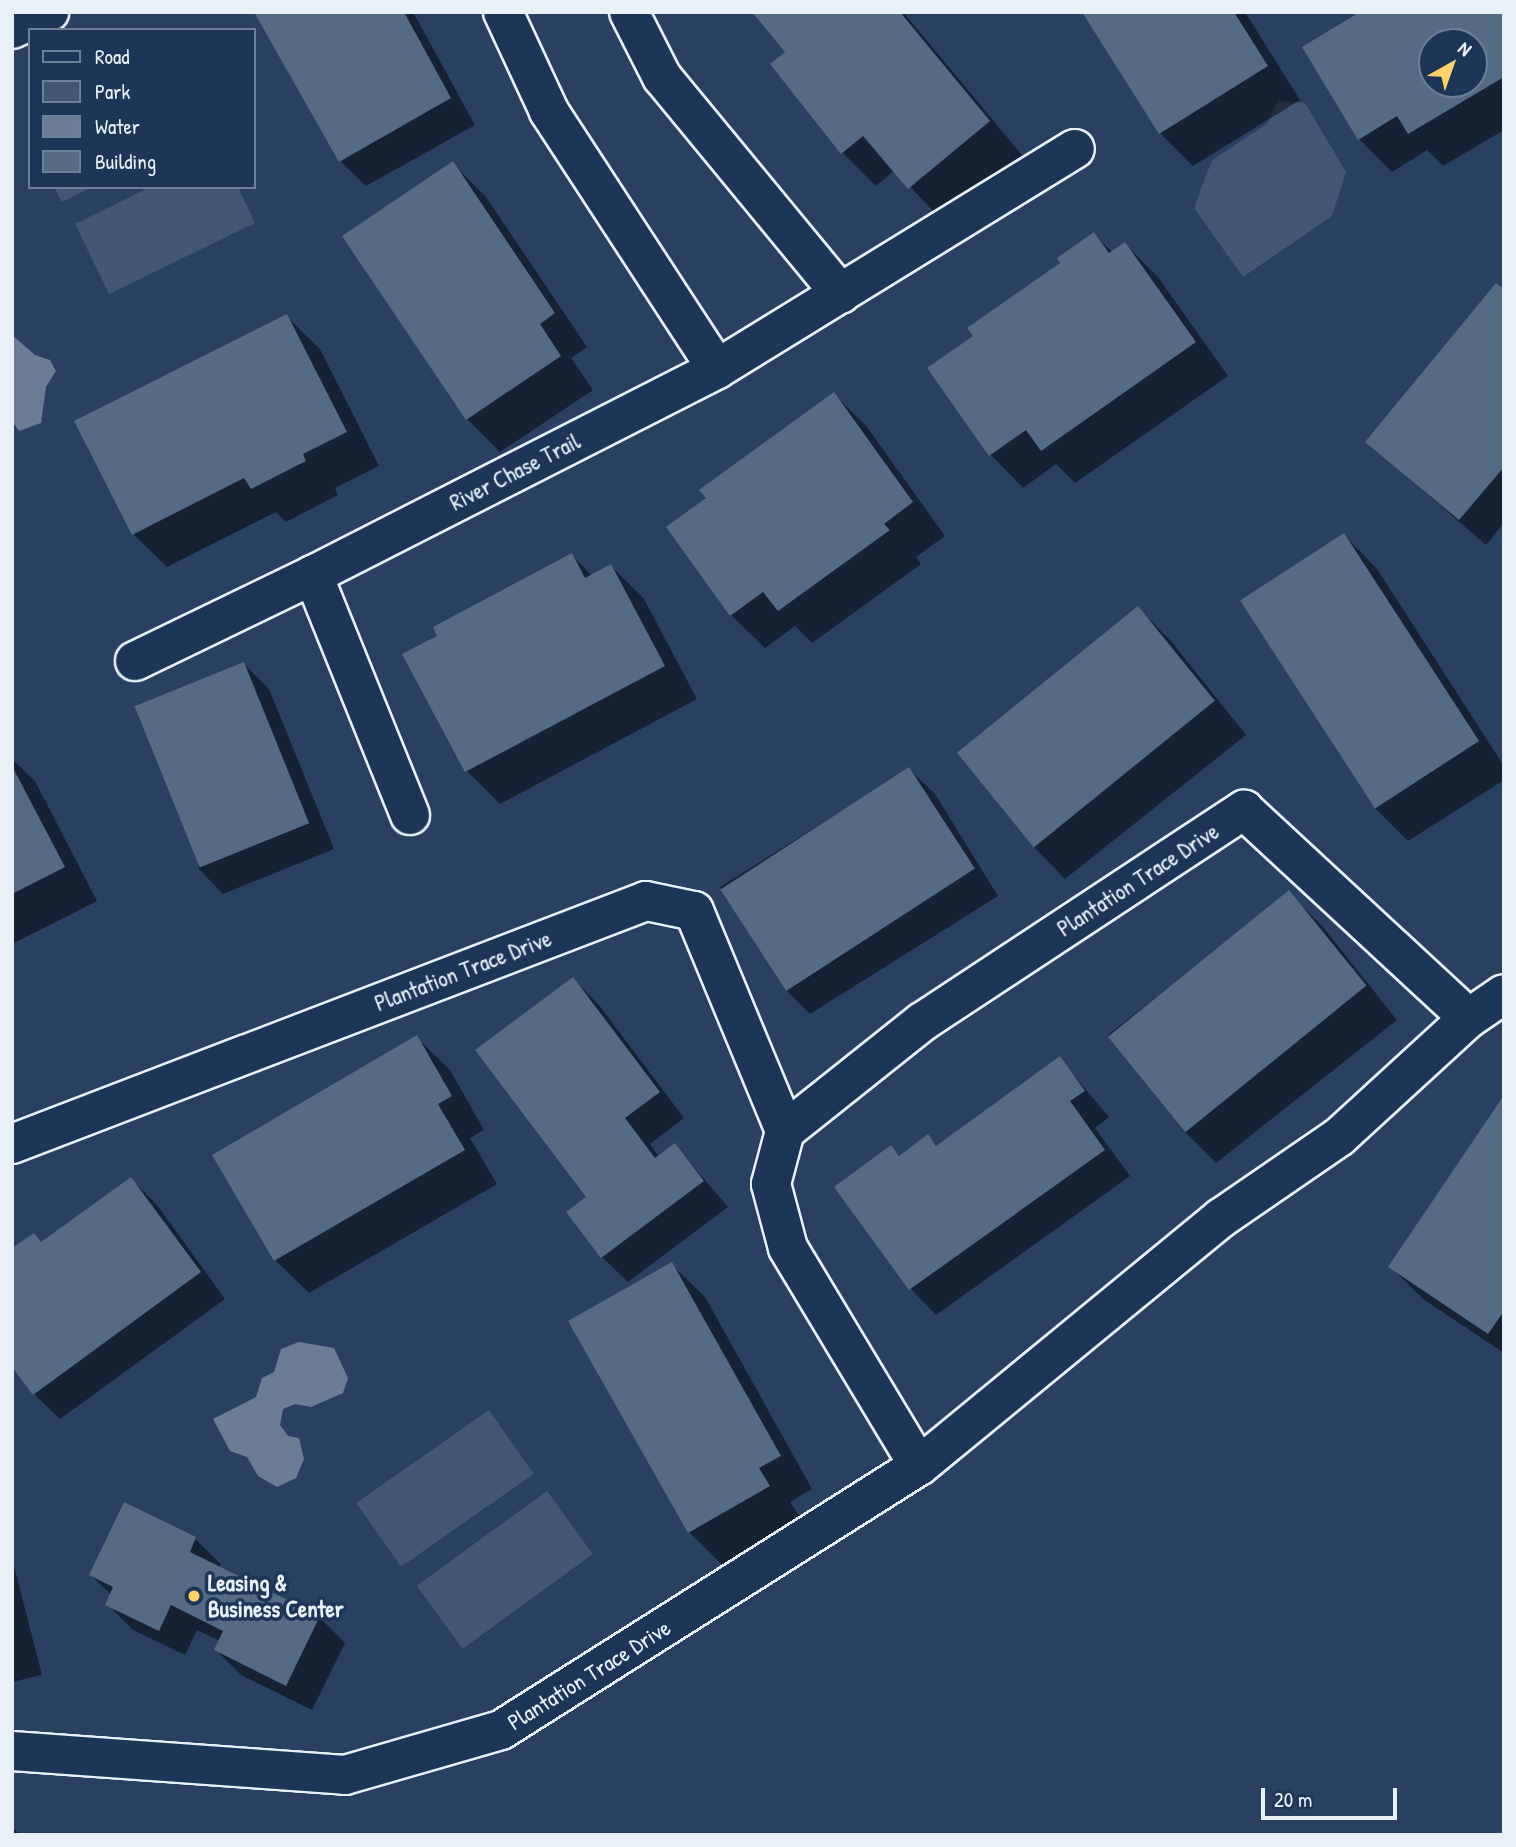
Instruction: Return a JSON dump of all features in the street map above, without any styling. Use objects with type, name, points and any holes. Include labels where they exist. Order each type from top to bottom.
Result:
[{"type":"street","points":[[12,29],[49,12]]},
{"type":"street","points":[[503,12],[549,111],[717,369]]},
{"type":"street","points":[[629,12],[662,77],[841,294]]},
{"type":"street","name":"River Chase Trail","points":[[135,661],[313,575],[717,369],[1075,149]]},
{"type":"street","points":[[313,575],[410,815]]},
{"type":"street","name":"Plantation Trace Drive","points":[[12,1144],[646,901],[694,911],[785,1130],[922,1022],[1244,810],[1469,1018]]},
{"type":"street","name":"Plantation Trace Drive","points":[[12,1751],[345,1775],[501,1730],[919,1466],[1221,1218],[1339,1137],[1469,1018],[1504,994]]},
{"type":"street","points":[[785,1130],[771,1184],[788,1248],[919,1466]]},
{"type":"green space","points":[[1278,101],[1305,103],[1346,172],[1332,216],[1243,277],[1194,208],[1212,160],[1267,124]]},
{"type":"green space","points":[[55,189],[88,189],[62,202]]},
{"type":"green space","points":[[146,189],[239,189],[255,223],[109,294],[75,224]]},
{"type":"green space","points":[[489,1410],[534,1474],[401,1567],[356,1503]]},
{"type":"green space","points":[[547,1491],[593,1554],[463,1649],[417,1586]]},
{"type":"water","points":[[12,335],[35,355],[50,360],[56,371],[46,387],[41,423],[19,431],[12,421]]},
{"type":"water","points":[[299,1342],[334,1348],[348,1378],[343,1393],[311,1407],[295,1404],[283,1409],[280,1425],[288,1436],[299,1438],[304,1459],[296,1478],[277,1487],[258,1476],[247,1457],[230,1451],[213,1419],[256,1397],[262,1378],[274,1372],[281,1349]]},
{"type":"building","points":[[254,12],[404,12],[451,98],[339,162]]},
{"type":"building","points":[[752,12],[900,12],[990,121],[908,189],[863,136],[841,154],[770,64],[785,52]]},
{"type":"building","points":[[1082,12],[1234,12],[1268,66],[1159,134]]},
{"type":"building","points":[[1360,12],[1504,12],[1504,77],[1488,86],[1488,28],[1418,28],[1418,98],[1469,98],[1408,134],[1397,116],[1358,140],[1302,47]]},
{"type":"building","points":[[453,161],[555,313],[540,324],[561,356],[466,420],[342,236]]},
{"type":"building","points":[[1094,232],[1109,253],[1125,242],[1196,342],[1041,451],[1026,430],[989,456],[927,368],[973,336],[967,328],[1060,263],[1057,258]]},
{"type":"building","points":[[1496,283],[1504,289],[1504,467],[1459,520],[1365,442]]},
{"type":"building","points":[[287,314],[347,432],[303,454],[306,461],[251,489],[244,478],[132,535],[74,421]]},
{"type":"building","points":[[834,392],[913,502],[884,524],[890,530],[778,611],[763,592],[730,616],[666,527],[706,498],[699,490]]},
{"type":"building","points":[[1344,533],[1479,741],[1375,809],[1240,601]]},
{"type":"building","points":[[572,553],[585,578],[611,564],[665,666],[465,772],[402,654],[437,636],[433,627]]},
{"type":"building","points":[[1138,606],[1215,701],[1034,847],[957,753]]},
{"type":"building","points":[[244,662],[309,823],[200,868],[135,706]]},
{"type":"building","points":[[12,766],[65,867],[12,894]]},
{"type":"building","points":[[909,767],[975,868],[786,991],[720,890]]},
{"type":"building","points":[[1289,890],[1366,986],[1185,1132],[1108,1037]]},
{"type":"building","points":[[573,977],[660,1092],[625,1118],[655,1158],[675,1143],[704,1181],[601,1258],[566,1212],[586,1197],[475,1050]]},
{"type":"building","points":[[417,1035],[452,1096],[438,1104],[465,1150],[274,1261],[212,1155]]},
{"type":"building","points":[[1060,1056],[1085,1091],[1070,1101],[1105,1150],[909,1290],[834,1187],[891,1145],[899,1156],[928,1134],[936,1146]]},
{"type":"building","points":[[1504,1095],[1504,1311],[1488,1334],[1388,1267]]},
{"type":"building","points":[[131,1177],[201,1272],[33,1395],[12,1367],[12,1248],[34,1233],[41,1242]]},
{"type":"building","points":[[672,1262],[781,1456],[759,1468],[770,1486],[688,1533],[568,1321]]},
{"type":"building","name":"Leasing & Business Center","points":[[124,1502],[196,1537],[190,1552],[320,1616],[286,1686],[214,1650],[223,1631],[171,1605],[159,1631],[105,1605],[113,1587],[89,1575]]},
{"type":"place","name":"Leasing & Business Center","points":[[194,1596]]}]
